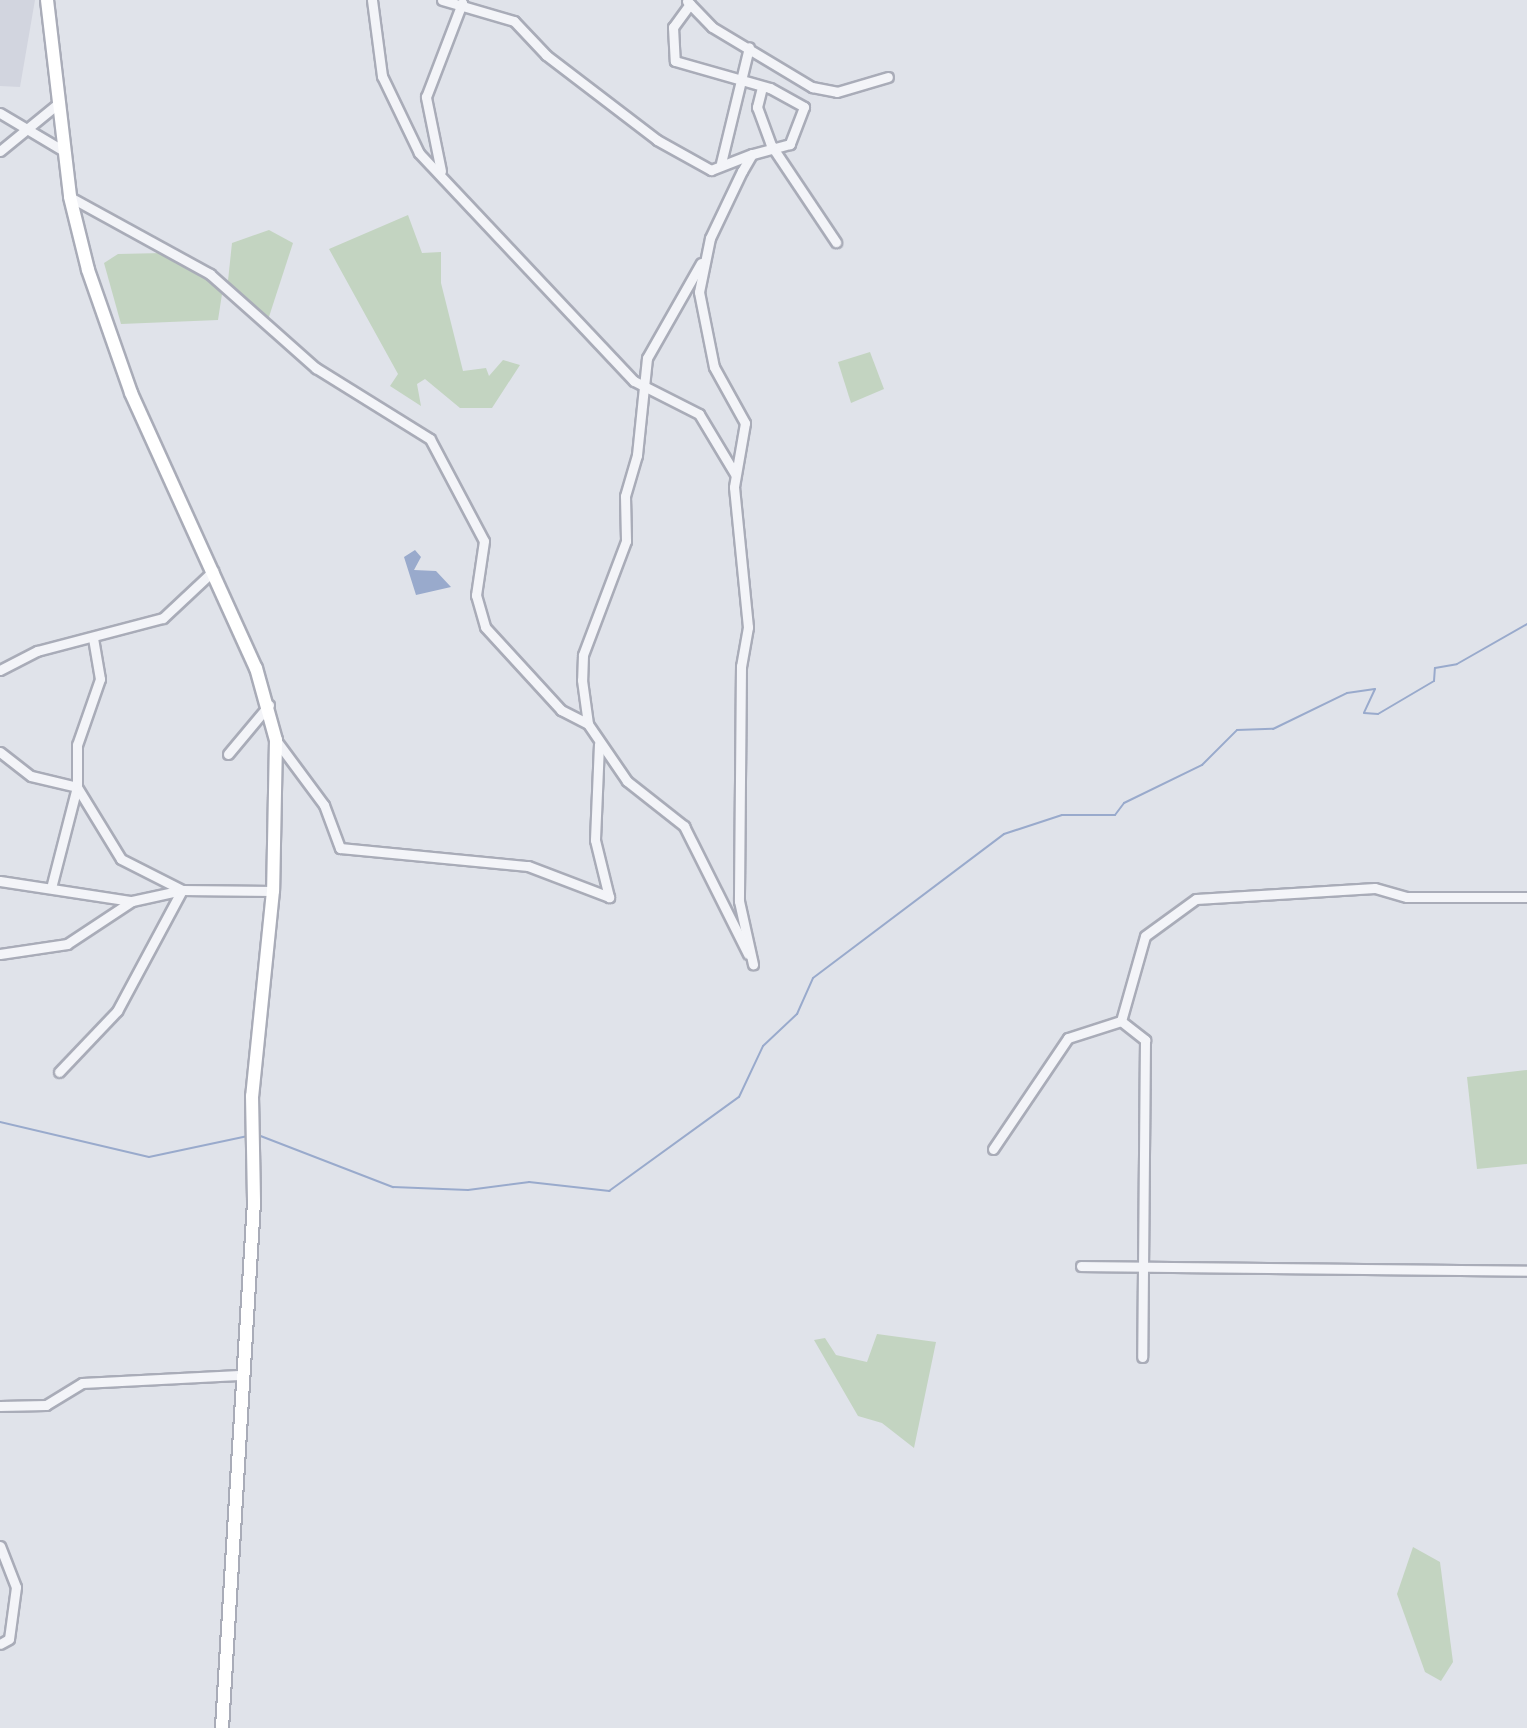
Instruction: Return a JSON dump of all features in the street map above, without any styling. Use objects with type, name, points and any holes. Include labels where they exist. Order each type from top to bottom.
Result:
[{"type":"street","points":[[47,0],[70,197],[126,381],[213,571],[269,705],[276,740],[273,891],[252,1096],[254,1202],[239,1375],[222,1728]]},
{"type":"street","points":[[372,0],[391,100],[419,153],[642,384],[699,414],[736,474]]},
{"type":"street","points":[[442,0],[462,3],[514,21],[657,140],[711,170],[721,163],[771,145],[790,144],[804,107],[762,87],[739,83],[675,61],[673,27],[688,2],[712,27],[812,87],[837,92],[888,77]]},
{"type":"street","points":[[442,175],[426,97],[462,3]]},
{"type":"street","points":[[721,163],[749,47]]},
{"type":"street","points":[[762,87],[757,107],[771,145],[836,242]]},
{"type":"street","points":[[0,151],[21,129],[60,102]]},
{"type":"street","points":[[0,113],[21,129],[48,136],[64,151]]},
{"type":"street","points":[[704,260],[699,302],[708,349],[745,423],[736,474],[748,627],[741,666],[739,901],[753,964],[684,826],[627,781],[588,724],[583,655],[626,541],[642,384],[655,339],[704,260],[752,154]]},
{"type":"street","points":[[70,197],[210,274],[316,368],[430,439],[484,541],[476,595],[485,627],[561,710],[588,724]]},
{"type":"street","points":[[0,670],[37,651],[163,618],[213,571]]},
{"type":"street","points":[[51,888],[77,787],[77,745],[101,670],[93,638]]},
{"type":"street","points":[[228,754],[269,705]]},
{"type":"street","points":[[276,740],[324,805],[340,848],[528,866],[609,897],[595,840],[599,743]]},
{"type":"street","points":[[0,752],[31,776],[77,787],[121,859],[182,890]]},
{"type":"street","points":[[0,881],[132,901]]},
{"type":"street","points":[[1121,1021],[1145,936],[1196,899],[1375,888],[1407,897],[1527,897]]},
{"type":"street","points":[[59,1072],[117,1011],[182,890]]},
{"type":"street","points":[[0,954],[67,944],[132,901],[182,890],[273,891]]},
{"type":"street","points":[[993,1149],[1068,1038],[1121,1021]]},
{"type":"street","points":[[1121,1021],[1145,1040],[1142,1357]]},
{"type":"street","points":[[1081,1266],[1527,1271]]},
{"type":"street","points":[[0,1406],[46,1405],[82,1383],[239,1375]]},
{"type":"street","points":[[0,1546],[16,1587],[9,1639],[0,1644]]},
{"type":"shaded area","points":[[0,0],[35,0],[20,87],[0,86]]},
{"type":"green space","points":[[408,215],[422,253],[441,252],[441,283],[463,371],[486,368],[489,376],[503,360],[520,365],[492,408],[460,408],[425,379],[417,384],[421,406],[390,386],[398,374],[329,249]]},
{"type":"green space","points":[[269,230],[293,243],[266,326],[227,290],[232,243]]},
{"type":"green space","points":[[163,253],[203,274],[222,294],[218,320],[121,324],[104,263],[118,254]]},
{"type":"green space","points":[[870,352],[884,389],[851,403],[838,362]]},
{"type":"green space","points":[[1527,1070],[1527,1164],[1477,1169],[1467,1077]]},
{"type":"green space","points":[[877,1334],[936,1342],[914,1448],[882,1423],[858,1416],[814,1340],[825,1338],[836,1355],[867,1362]]},
{"type":"green space","points":[[1413,1547],[1440,1562],[1453,1662],[1441,1681],[1425,1672],[1397,1594]]},
{"type":"water","points":[[415,550],[421,557],[414,570],[436,571],[451,587],[416,595],[404,557]]},
{"type":"waterway","points":[[258,1135],[393,1187],[468,1190],[529,1182],[609,1191],[739,1097],[763,1046],[797,1014],[813,978],[1004,834],[1062,815],[1115,815],[1124,803],[1202,765],[1237,730],[1273,729],[1347,693],[1375,689],[1364,713],[1378,714],[1434,681],[1435,668],[1457,664],[1527,624]]},
{"type":"waterway","points":[[0,1122],[149,1157],[248,1136]]}]
